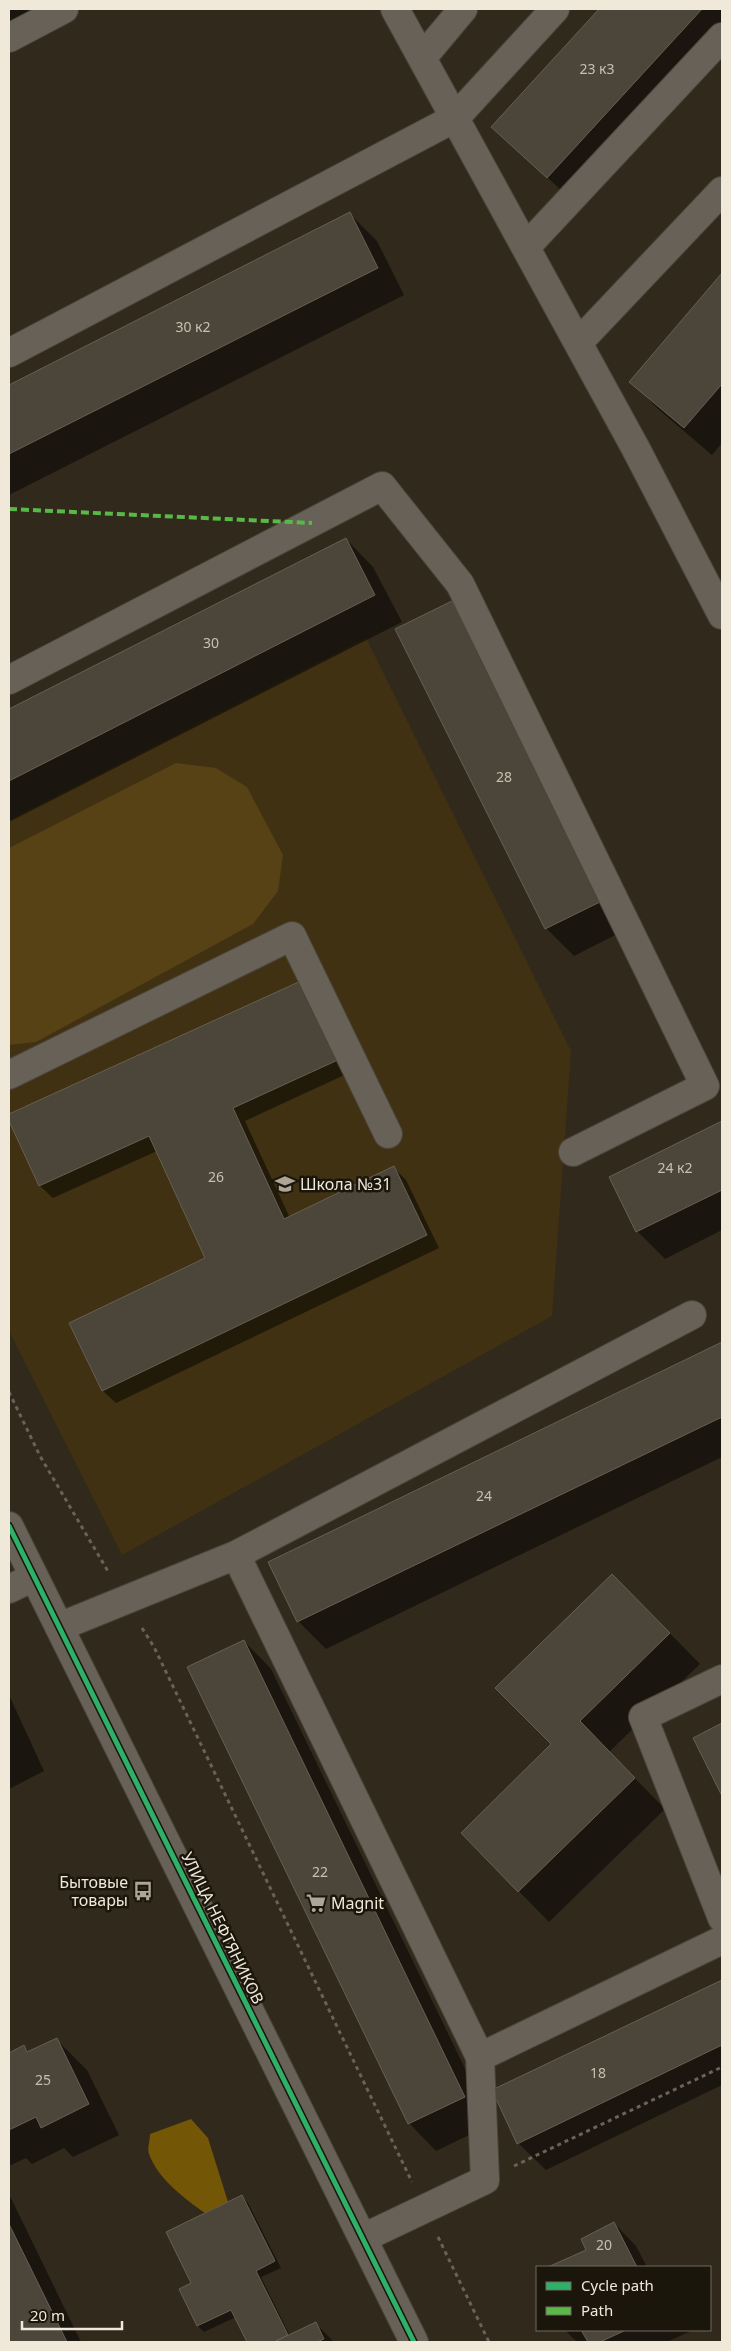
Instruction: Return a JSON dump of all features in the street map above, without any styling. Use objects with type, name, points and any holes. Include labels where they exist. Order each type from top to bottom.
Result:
[{"type":"street","points":[[9,38],[64,9]]},
{"type":"street","points":[[395,9],[578,343],[722,615]]},
{"type":"street","points":[[422,58],[464,9]]},
{"type":"street","points":[[9,353],[455,118],[555,9]]},
{"type":"street","points":[[526,247],[722,37]]},
{"type":"street","points":[[578,343],[722,191]]},
{"type":"street","points":[[9,680],[382,486],[460,584],[714,1083],[573,1152]]},
{"type":"street","points":[[9,1075],[292,936],[388,1134]]},
{"type":"street","points":[[59,1627],[236,1555],[692,1315]]},
{"type":"street","name":"УЛИЦА НЕФТЯНИКОВ","points":[[9,1526],[414,2342]]},
{"type":"street","points":[[236,1555],[480,2056],[485,2180],[363,2238]]},
{"type":"street","points":[[9,1589],[34,1577]]},
{"type":"street","points":[[722,1679],[643,1717],[722,1918]]},
{"type":"street","points":[[480,2056],[722,1940]]},
{"type":"path","points":[[9,1392],[40,1456],[124,1600],[154,1647],[489,2342]]},
{"type":"path","points":[[485,2180],[722,2067]]},
{"type":"shaded area","name":"Школа №31","points":[[366,638],[571,1051],[552,1316],[122,1555],[9,1331],[9,820]]},
{"type":"shaded area","points":[[176,763],[216,768],[247,787],[283,855],[278,891],[253,924],[36,1042],[9,1045],[9,848]]},
{"type":"shaded area","points":[[191,2119],[208,2138],[228,2202],[205,2213],[165,2180],[148,2152],[150,2134]]},
{"type":"building","points":[[599,9],[702,9],[547,178],[491,127]]},
{"type":"building","points":[[350,212],[378,268],[9,454],[9,385]]},
{"type":"building","points":[[722,273],[722,384],[684,428],[629,382]]},
{"type":"building","points":[[346,538],[375,595],[9,781],[9,709]]},
{"type":"building","points":[[452,601],[602,901],[545,929],[395,629]]},
{"type":"building","points":[[303,980],[340,1059],[233,1108],[284,1219],[394,1166],[427,1235],[102,1391],[69,1323],[205,1258],[149,1136],[39,1186],[9,1121],[9,1114]]},
{"type":"building","points":[[722,1121],[722,1190],[636,1232],[609,1177]]},
{"type":"building","points":[[722,1342],[722,1417],[297,1622],[268,1562]]},
{"type":"building","points":[[612,1574],[670,1633],[580,1721],[635,1778],[518,1892],[461,1833],[551,1744],[495,1688]]},
{"type":"building","points":[[244,1640],[465,2097],[408,2124],[187,1667]]},
{"type":"building","points":[[722,1723],[722,1796],[693,1738]]},
{"type":"building","points":[[722,1980],[722,2045],[517,2144],[492,2090]]},
{"type":"building","points":[[57,2038],[89,2104],[41,2128],[36,2117],[9,2130],[9,2053],[24,2045],[27,2052]]},
{"type":"building","points":[[242,2195],[275,2261],[256,2271],[288,2335],[274,2342],[247,2342],[231,2310],[197,2326],[179,2289],[191,2283],[166,2232]]},
{"type":"building","points":[[614,2222],[636,2266],[550,2266],[586,2250],[581,2239]]},
{"type":"building","points":[[9,2224],[67,2342],[9,2342]]},
{"type":"building","points":[[316,2322],[324,2339],[317,2342],[274,2342]]},
{"type":"building","points":[[582,2331],[624,2331],[600,2342],[588,2342]]},
{"type":"marked path","points":[[9,509],[312,523]]},
{"type":"cycle path","points":[[9,1526],[414,2342]]},
{"type":"place","name":"Школа №31","points":[[285,1184]]},
{"type":"place","name":"Бытовые товары","points":[[143,1891]]},
{"type":"place","name":"Magnit","points":[[316,1903]]}]
